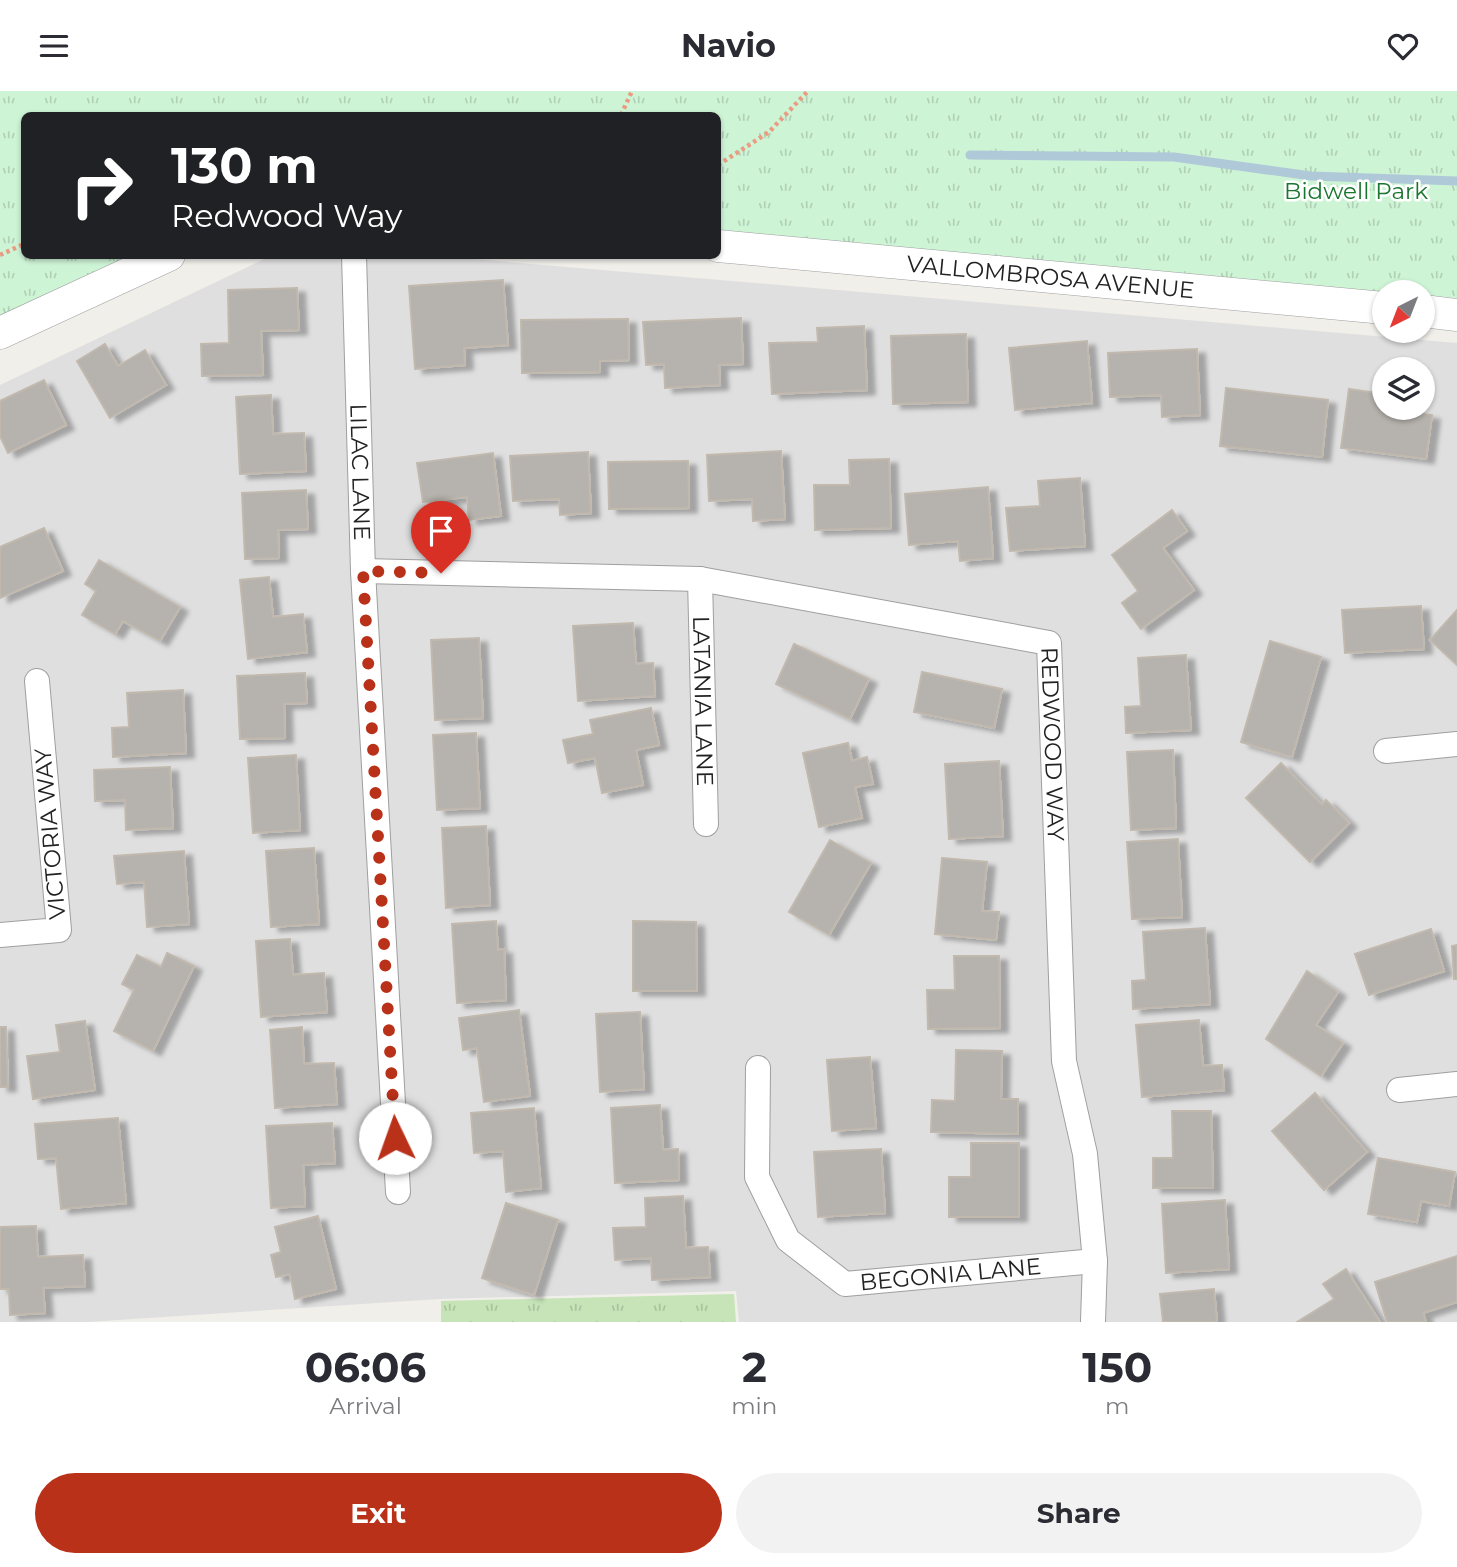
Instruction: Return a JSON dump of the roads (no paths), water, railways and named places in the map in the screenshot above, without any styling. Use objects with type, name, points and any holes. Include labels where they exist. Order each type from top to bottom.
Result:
[{"type":"street","name":"VALLOMBROSA AVENUE","points":[[721,246],[1372,307]]},
{"type":"street","points":[[0,333],[160,259]]},
{"type":"street","name":"LILAC LANE","points":[[354,259],[363,571],[398,1192]]},
{"type":"street","points":[[1435,312],[1457,314]]},
{"type":"street","name":"REDWOOD WAY","points":[[363,571],[700,579],[1049,643],[1064,1061],[1085,1154],[1095,1261],[1093,1322]]},
{"type":"street","name":"LATANIA LANE","points":[[700,579],[706,824]]},
{"type":"street","name":"VICTORIA WAY","points":[[0,935],[60,930],[37,681]]},
{"type":"street","points":[[1386,751],[1457,744]]},
{"type":"street","name":"BEGONIA LANE","points":[[758,1068],[757,1177],[788,1240],[845,1284],[1095,1261]]},
{"type":"street","points":[[1399,1090],[1457,1084]]},
{"type":"waterway","points":[[970,155],[1174,157],[1311,176],[1457,181]]},
{"type":"park label","name":"Bidwell Park","points":[[1356,191]]}]
